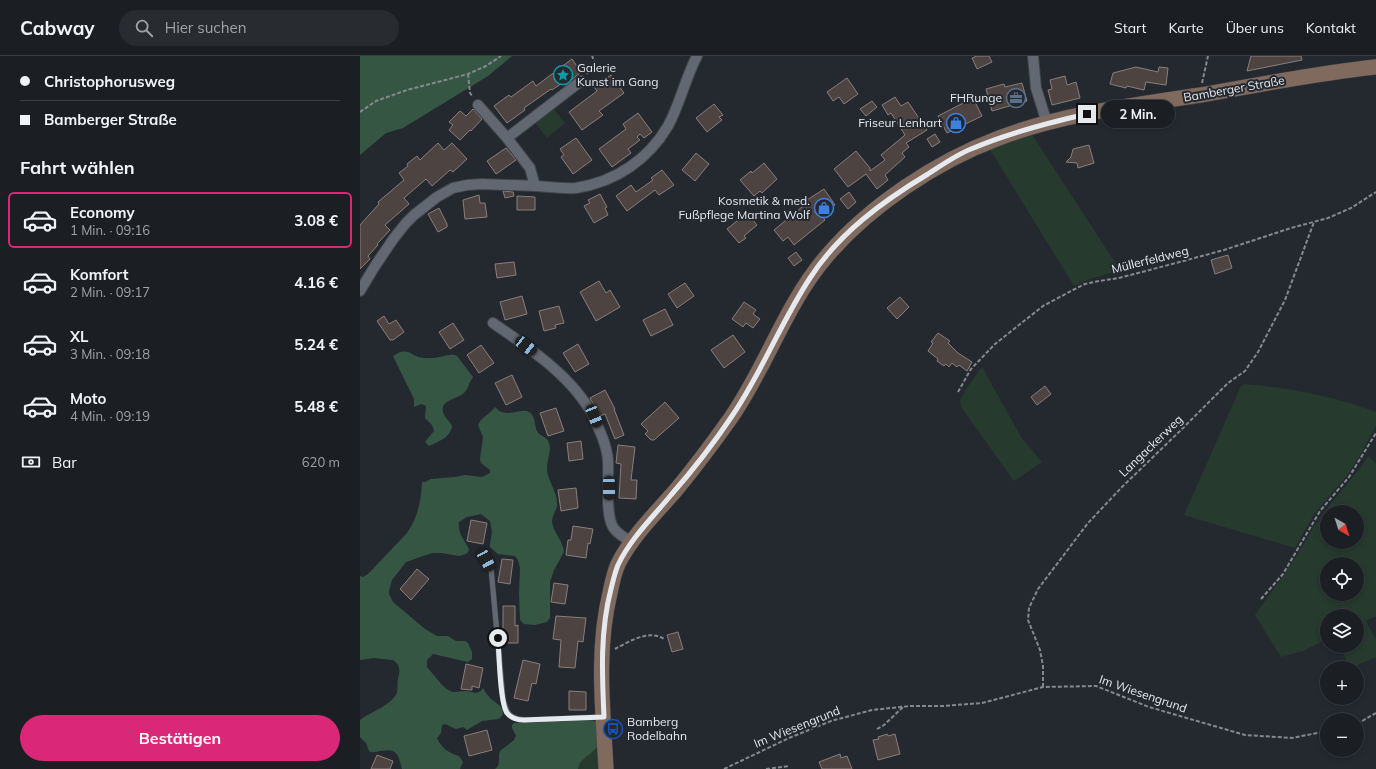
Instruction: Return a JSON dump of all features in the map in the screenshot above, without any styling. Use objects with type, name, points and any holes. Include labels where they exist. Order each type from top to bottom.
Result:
[{"type":"street","points":[[360,291],[375,266],[401,229],[414,215],[437,197],[453,188],[467,184],[482,184],[574,188],[616,176],[636,163],[652,148],[668,126],[676,110],[697,56]]},
{"type":"street","points":[[1033,56],[1036,88],[1047,123]]},
{"type":"street","name":"Bamberger Straße","points":[[606,769],[602,670],[606,611],[618,565],[632,542],[685,480],[731,417],[746,394],[810,277],[853,228],[876,208],[953,158],[1002,136],[1047,123],[1112,109],[1297,78],[1376,68]]},
{"type":"street","points":[[508,138],[581,81]]},
{"type":"street","points":[[478,105],[508,138],[530,168],[535,186]]},
{"type":"street","points":[[493,323],[554,368],[573,388],[594,416],[608,459],[610,521],[616,531],[632,542]]},
{"type":"lane","points":[[482,553],[491,568],[503,699],[506,712],[517,720],[604,717]]},
{"type":"path","points":[[360,112],[376,101],[407,90],[468,74],[486,66],[501,56]]},
{"type":"path","points":[[581,81],[591,70],[594,63],[592,56]]},
{"type":"path","points":[[1201,95],[1202,80],[1208,56]]},
{"type":"path","points":[[468,74],[470,93],[478,105]]},
{"type":"path","name":"Müllerfeldweg","points":[[958,392],[971,370],[995,344],[1043,306],[1085,284],[1119,278],[1224,250],[1290,228],[1341,214],[1376,192]]},
{"type":"path","name":"Langackerweg","points":[[1043,687],[1043,666],[1040,650],[1028,620],[1029,608],[1038,589],[1088,523],[1122,487],[1228,383],[1244,371],[1264,342],[1288,294],[1314,222]]},
{"type":"path","points":[[1261,599],[1283,574],[1320,511],[1349,477],[1376,433]]},
{"type":"path","points":[[629,642],[638,638],[650,636],[660,636],[664,639]]},
{"type":"path","name":"Im Wiesengrund","points":[[724,769],[789,738],[830,721],[872,710],[982,703],[1043,687],[1096,686],[1149,706],[1245,735],[1292,738],[1320,733]]},
{"type":"path","points":[[877,729],[884,725],[904,707]]},
{"type":"path","points":[[1364,720],[1376,713]]},
{"type":"path","points":[[766,769],[788,766]]},
{"type":"green space","points":[[360,56],[512,56],[488,76],[403,128],[386,133],[360,155]]},
{"type":"green space","points":[[554,109],[565,123],[547,138],[535,123]]},
{"type":"green space","points":[[1031,133],[1120,270],[1090,279],[1074,286],[989,148]]},
{"type":"green space","points":[[400,352],[407,352],[424,358],[448,355],[457,356],[473,377],[465,392],[448,401],[443,406],[444,415],[452,426],[451,430],[444,439],[429,446],[425,442],[434,431],[432,425],[425,418],[426,406],[421,404],[414,407],[414,399],[393,356]]},
{"type":"green space","points":[[982,367],[1021,437],[1042,462],[1014,481],[961,407],[960,400]]},
{"type":"green space","points":[[1245,384],[1278,388],[1328,397],[1376,412],[1376,426],[1357,460],[1349,473],[1322,505],[1320,505],[1295,548],[1184,515],[1241,386]]},
{"type":"green space","points":[[495,407],[504,413],[522,411],[529,412],[534,418],[538,433],[547,439],[549,444],[550,452],[547,463],[547,471],[557,501],[557,506],[552,521],[564,552],[554,570],[550,582],[550,618],[547,622],[535,625],[524,624],[520,620],[520,568],[518,560],[515,556],[498,554],[490,547],[492,532],[490,521],[481,514],[467,517],[459,522],[460,533],[469,549],[466,554],[459,556],[432,553],[406,562],[392,580],[389,594],[393,602],[425,629],[437,636],[448,636],[456,641],[465,641],[468,643],[472,652],[472,659],[468,662],[433,654],[427,660],[427,667],[442,685],[453,692],[467,691],[476,693],[481,691],[483,688],[490,698],[501,707],[503,714],[499,719],[482,721],[467,730],[463,727],[456,729],[445,724],[442,725],[441,733],[437,738],[438,741],[446,750],[459,756],[463,762],[460,769],[402,769],[398,756],[394,752],[387,750],[371,752],[369,751],[366,743],[360,737],[360,720],[386,704],[395,696],[399,666],[393,660],[374,658],[360,660],[360,576],[363,577],[368,574],[411,527],[418,509],[422,482],[431,479],[465,475],[482,477],[490,473],[490,470],[481,463],[480,459],[483,437],[478,425],[481,420]]},
{"type":"green space","points":[[1368,456],[1376,464],[1376,616],[1366,621],[1376,640],[1376,657],[1364,662],[1364,661],[1347,661],[1343,653],[1364,653],[1364,609],[1320,609],[1320,642],[1303,651],[1281,657],[1255,615],[1292,563],[1320,517],[1320,549],[1364,549],[1364,505],[1330,505]]},
{"type":"green space","points":[[592,720],[598,723],[599,743],[596,748],[581,762],[578,769],[495,769],[499,763],[500,751],[514,740],[516,736],[512,728],[514,723]]},
{"type":"green space","points":[[599,744],[598,769],[578,769],[581,762]]},
{"type":"building","points":[[977,56],[989,56],[992,62],[977,69],[972,58]]},
{"type":"building","points":[[1251,56],[1301,56],[1302,60],[1247,71]]},
{"type":"building","points":[[572,59],[581,72],[570,81],[568,79],[552,90],[551,89],[524,108],[525,110],[507,123],[494,106],[509,95],[511,97],[533,81],[536,86]]},
{"type":"building","points":[[1136,67],[1158,72],[1159,67],[1168,68],[1166,85],[1146,82],[1144,90],[1110,84],[1113,73]]},
{"type":"building","points":[[611,75],[624,93],[599,111],[603,115],[582,130],[569,112],[597,91],[594,87]]},
{"type":"building","points":[[1065,76],[1067,85],[1076,82],[1080,98],[1052,105],[1048,90],[1052,89],[1050,80]]},
{"type":"building","points":[[847,78],[858,94],[844,104],[839,97],[833,101],[827,92]]},
{"type":"building","points":[[1022,83],[1027,101],[992,111],[986,89],[1004,84],[1005,87]]},
{"type":"building","points":[[895,97],[901,106],[908,102],[927,130],[906,143],[909,147],[902,153],[905,157],[885,175],[888,180],[877,189],[866,174],[848,187],[834,169],[856,151],[870,168],[870,171],[885,160],[881,155],[905,135],[891,113],[888,115],[882,105]]},
{"type":"building","points":[[973,98],[982,116],[947,133],[938,116]]},
{"type":"building","points":[[872,101],[877,107],[866,116],[860,109]]},
{"type":"building","points":[[714,104],[723,115],[719,117],[722,120],[707,132],[696,118]]},
{"type":"building","points":[[473,109],[482,119],[460,140],[449,130],[453,125],[449,122],[460,111],[466,116]]},
{"type":"building","points":[[638,113],[652,132],[644,138],[640,134],[637,137],[640,140],[628,149],[631,153],[612,167],[599,149],[626,129],[623,124]]},
{"type":"building","points":[[935,134],[940,142],[932,147],[927,139]]},
{"type":"building","points":[[576,138],[592,160],[573,174],[561,157],[564,155],[560,149]]},
{"type":"building","points":[[438,143],[444,150],[452,143],[467,159],[453,172],[450,170],[432,186],[426,179],[404,198],[409,204],[385,225],[390,230],[368,256],[370,259],[360,269],[360,225],[379,204],[378,202],[404,180],[399,173],[408,166],[407,164],[417,156],[420,160]]},
{"type":"building","points":[[1089,145],[1094,163],[1078,168],[1077,163],[1066,162],[1071,157],[1073,149]]},
{"type":"building","points":[[506,148],[516,160],[496,174],[487,161]]},
{"type":"building","points":[[696,153],[709,164],[695,181],[682,170]]},
{"type":"building","points":[[764,163],[777,179],[762,193],[760,191],[754,196],[740,180],[751,171],[752,173]]},
{"type":"building","points":[[662,170],[674,185],[659,195],[655,190],[627,211],[616,196],[631,185],[636,192],[653,180],[651,178]]},
{"type":"building","points":[[824,189],[835,205],[821,214],[825,220],[794,245],[788,237],[783,241],[774,230],[808,202],[807,200]]},
{"type":"building","points":[[503,191],[513,192],[514,196],[505,198]]},
{"type":"building","points":[[849,192],[856,202],[848,209],[840,199]]},
{"type":"building","points":[[600,194],[607,207],[605,208],[608,215],[594,223],[584,206],[590,203],[588,200]]},
{"type":"building","points":[[479,195],[480,203],[485,203],[487,217],[465,219],[463,200]]},
{"type":"building","points":[[517,196],[535,197],[535,210],[517,210]]},
{"type":"building","points":[[439,208],[447,227],[438,232],[428,214]]},
{"type":"building","points":[[747,213],[757,225],[744,236],[746,238],[739,243],[727,229]]},
{"type":"building","points":[[796,252],[802,260],[794,266],[788,258]]},
{"type":"building","points":[[1228,255],[1232,268],[1215,274],[1211,260]]},
{"type":"building","points":[[514,262],[516,275],[497,278],[495,264]]},
{"type":"building","points":[[599,281],[606,293],[610,290],[620,307],[596,321],[580,292]]},
{"type":"building","points":[[685,283],[694,296],[677,308],[668,294]]},
{"type":"building","points":[[522,296],[527,314],[505,320],[500,302]]},
{"type":"building","points":[[900,297],[909,307],[897,319],[887,308]]},
{"type":"building","points":[[744,302],[756,310],[753,314],[760,319],[753,328],[746,323],[743,327],[732,319]]},
{"type":"building","points":[[559,306],[564,323],[555,325],[556,328],[544,331],[539,311]]},
{"type":"building","points":[[665,309],[673,325],[651,336],[643,320]]},
{"type":"building","points":[[384,316],[389,324],[396,320],[404,332],[393,340],[390,340],[377,321]]},
{"type":"building","points":[[453,323],[464,340],[450,349],[439,332]]},
{"type":"building","points":[[938,333],[950,341],[948,343],[958,353],[972,362],[967,371],[959,365],[957,367],[952,363],[949,367],[946,364],[944,366],[928,351],[933,343],[931,342]]},
{"type":"building","points":[[733,335],[745,352],[724,368],[711,350]]},
{"type":"building","points":[[578,344],[589,364],[575,372],[563,353]]},
{"type":"building","points":[[481,345],[494,363],[479,373],[467,355]]},
{"type":"building","points":[[512,375],[522,397],[506,405],[495,383]]},
{"type":"building","points":[[1045,386],[1051,394],[1037,405],[1031,397]]},
{"type":"building","points":[[605,390],[615,409],[624,435],[615,439],[605,414],[600,416],[590,398]]},
{"type":"building","points":[[665,402],[679,418],[654,440],[651,440],[645,434],[648,431],[641,424]]},
{"type":"building","points":[[556,408],[564,431],[548,436],[540,413]]},
{"type":"building","points":[[581,441],[583,459],[569,461],[567,443]]},
{"type":"building","points":[[618,445],[635,447],[631,480],[637,480],[636,499],[619,498],[621,464],[616,463]]},
{"type":"building","points":[[576,488],[578,508],[561,511],[558,490]]},
{"type":"building","points":[[471,520],[487,523],[483,544],[467,541]]},
{"type":"building","points":[[573,526],[593,529],[590,544],[588,543],[586,558],[566,555],[568,540],[571,540]]},
{"type":"building","points":[[502,559],[513,560],[510,584],[498,582]]},
{"type":"building","points":[[417,569],[429,579],[411,600],[400,589]]},
{"type":"building","points":[[554,583],[568,585],[565,604],[551,602]]},
{"type":"building","points":[[503,606],[515,606],[515,626],[518,625],[518,643],[503,643]]},
{"type":"building","points":[[556,616],[586,618],[583,642],[578,641],[575,668],[559,667],[561,640],[553,639]]},
{"type":"building","points":[[678,632],[683,649],[672,652],[667,635]]},
{"type":"building","points":[[523,660],[540,664],[536,684],[532,683],[528,701],[514,698]]},
{"type":"building","points":[[466,664],[483,668],[479,688],[472,686],[472,690],[461,689]]},
{"type":"building","points":[[569,691],[586,692],[586,710],[569,710]]},
{"type":"building","points":[[487,730],[492,750],[469,756],[464,736]]},
{"type":"building","points":[[887,734],[888,736],[895,734],[900,754],[878,760],[873,740],[879,739],[878,737]]},
{"type":"building","points":[[840,754],[841,758],[847,756],[852,769],[822,769],[819,762]]},
{"type":"building","points":[[377,755],[393,761],[390,769],[371,769]]},
{"type":"place","name":"Galerie Kunst im Gang","points":[[563,75]]},
{"type":"place","name":"FHRunge","points":[[1016,98]]},
{"type":"place","name":"Friseur Lenhart","points":[[956,123]]},
{"type":"place","name":"Kosmetik & med. Fußpflege Martina Wolf","points":[[824,208]]},
{"type":"place","name":"Bamberg Rodelbahn","points":[[613,729]]},
{"type":"route","points":[[498,638],[503,699],[506,712],[511,717],[517,720],[604,717],[602,670],[604,628],[606,611],[618,565],[632,542],[685,480],[731,417],[746,394],[810,277],[853,228],[876,208],[953,158],[1002,136],[1047,123],[1087,114]]}]
